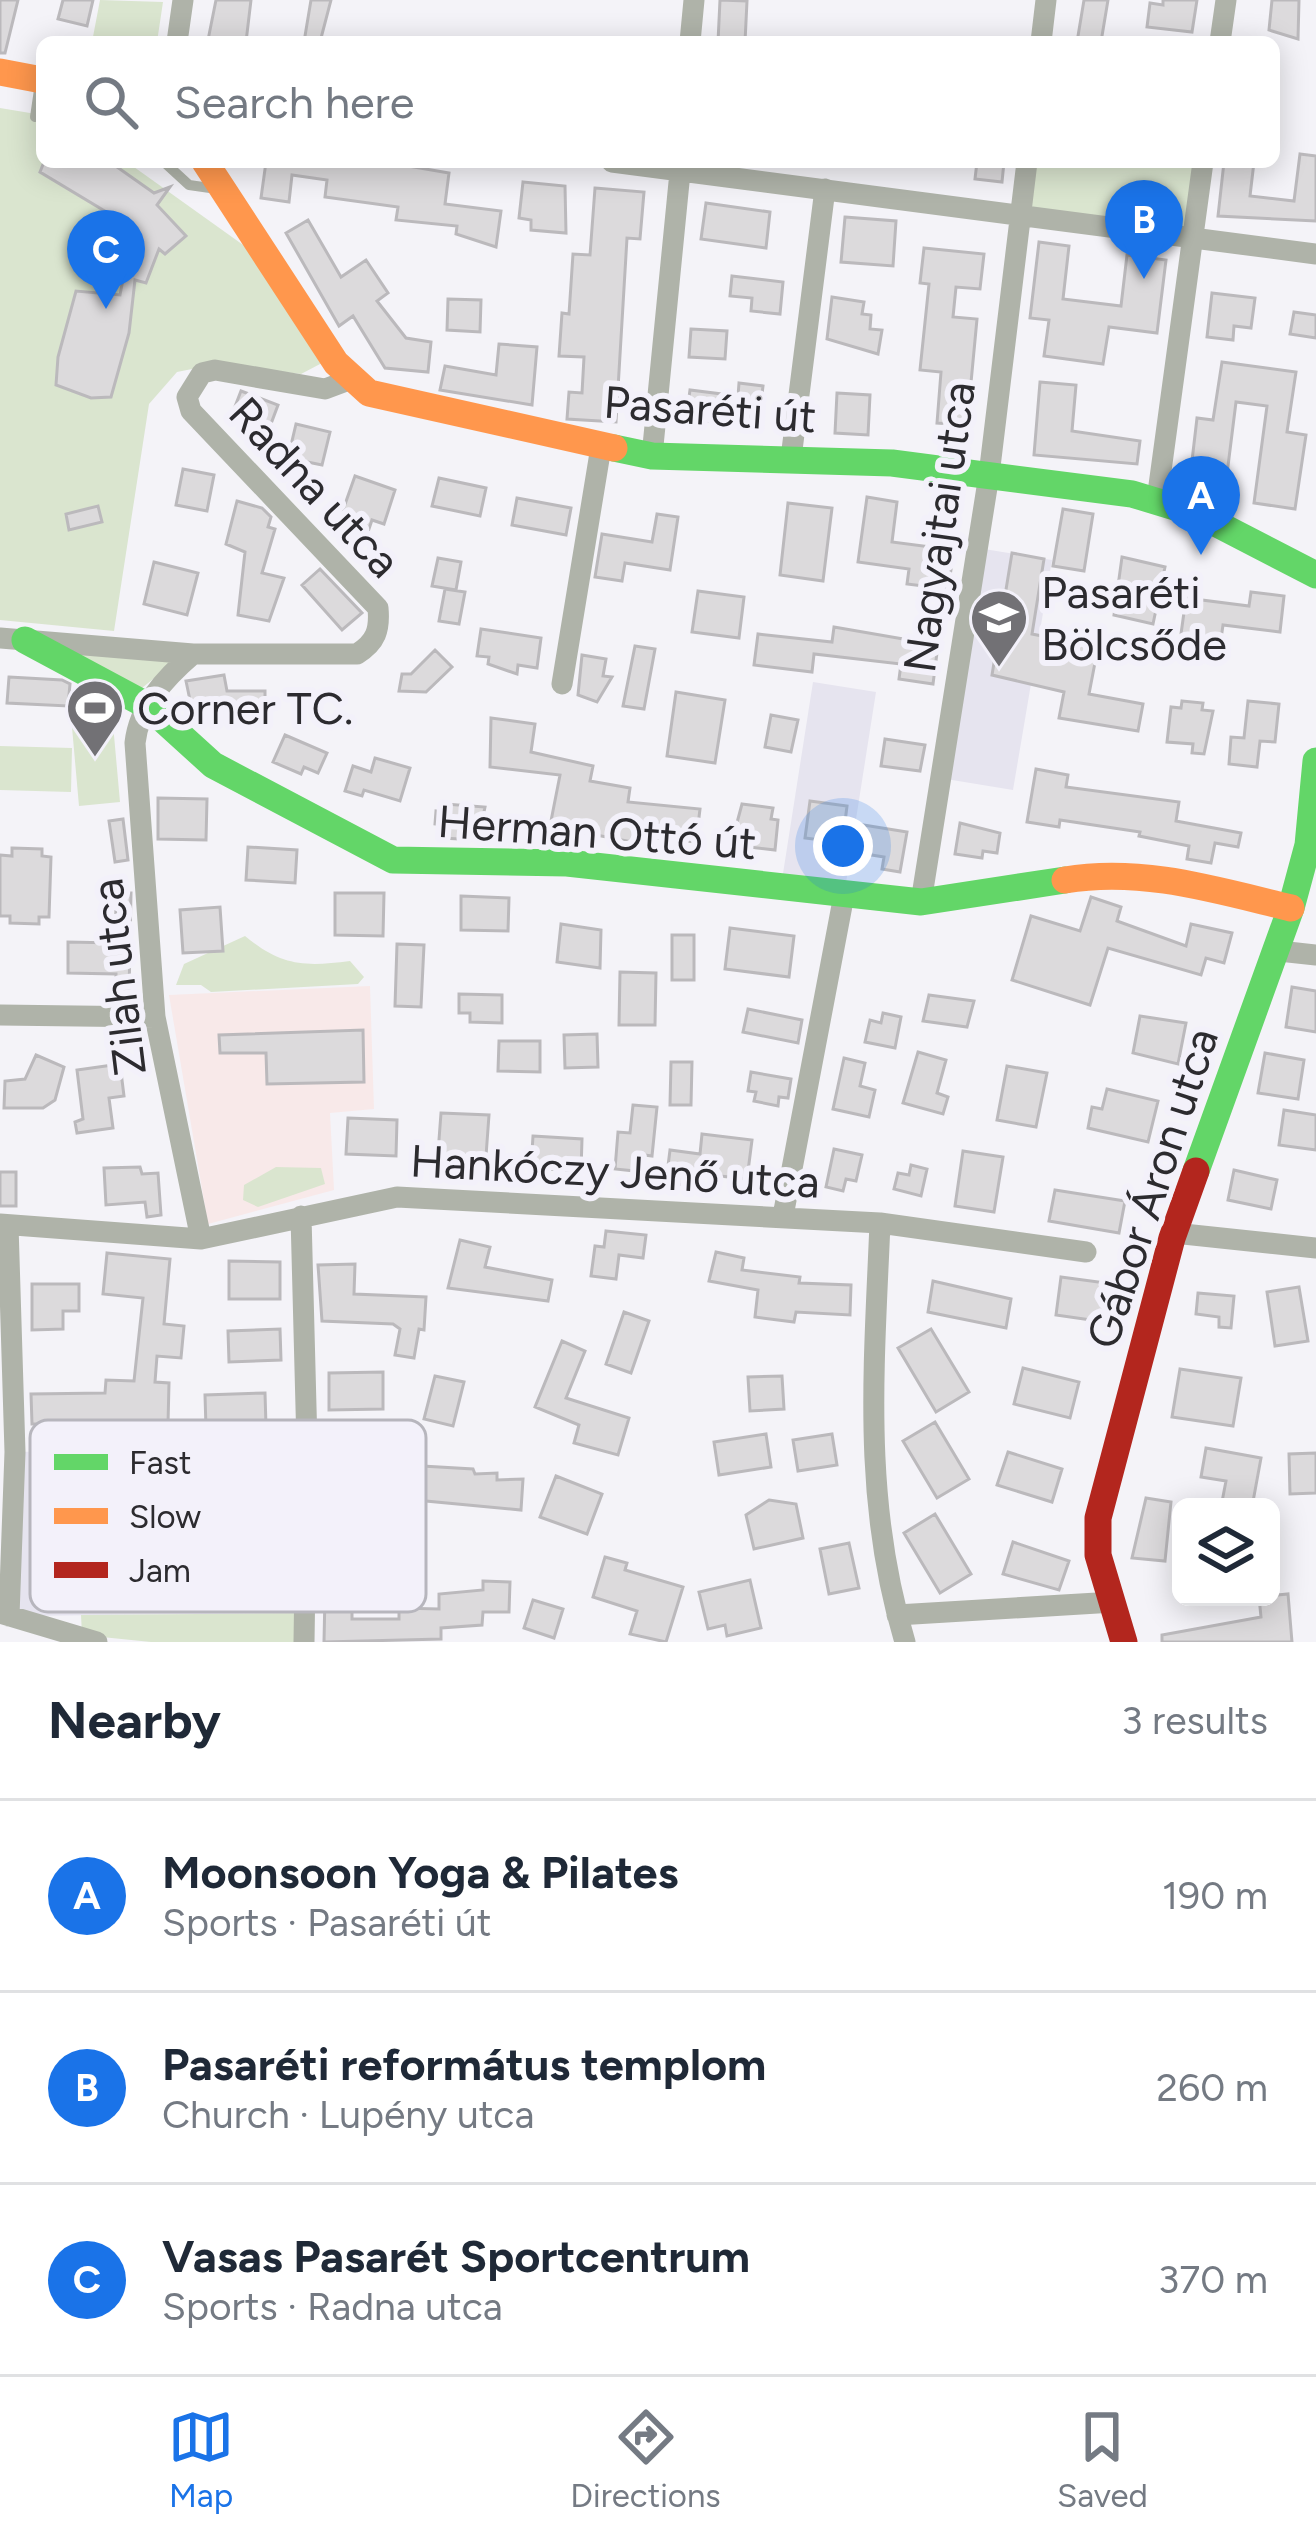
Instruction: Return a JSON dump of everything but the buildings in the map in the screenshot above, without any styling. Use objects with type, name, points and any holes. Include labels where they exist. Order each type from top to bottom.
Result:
[{"type":"street","points":[[178,36],[183,0]]},
{"type":"street","points":[[691,36],[694,0]]},
{"type":"street","points":[[1042,36],[1046,0]]},
{"type":"street","points":[[1221,36],[1226,0]]},
{"type":"street","points":[[0,72],[36,79]]},
{"type":"street","points":[[210,168],[342,371]]},
{"type":"street","points":[[652,456],[681,168]]},
{"type":"street","points":[[694,168],[1316,254]]},
{"type":"street","name":"Nagyajtai utca","points":[[922,902],[989,475],[1026,168]]},
{"type":"street","points":[[1157,500],[1202,168]]},
{"type":"street","points":[[791,458],[825,188]]},
{"type":"street","name":"Radna utca","points":[[119,647],[193,654],[357,654],[376,638],[378,608],[191,411],[187,397],[202,373],[215,370],[325,389],[342,371]]},
{"type":"street","name":"Pasaréti út","points":[[342,371],[381,397],[652,456],[791,458],[989,475],[1157,500],[1198,514],[1316,575]]},
{"type":"street","points":[[562,684],[601,447]]},
{"type":"street","name":"Herman Ottó út","points":[[12,639],[148,706],[213,766],[393,860],[567,863],[922,902],[1107,873],[1189,883],[1281,905]]},
{"type":"street","name":"Herman Ottó út","points":[[12,639],[119,647]]},
{"type":"street","points":[[148,706],[166,677],[193,654]]},
{"type":"street","name":"Zilah utca","points":[[148,706],[135,743],[155,1017],[201,1239]]},
{"type":"street","name":"Gábor Áron utca","points":[[1124,1642],[1098,1555],[1098,1518],[1174,1233],[1220,1095],[1279,951],[1281,905],[1307,845],[1316,761]]},
{"type":"street","points":[[783,1216],[844,895]]},
{"type":"street","points":[[1279,951],[1316,956]]},
{"type":"street","points":[[0,1015],[155,1017]]},
{"type":"street","name":"Hankóczy Jenő utca","points":[[4,1225],[201,1239],[397,1197],[880,1223],[1086,1252]]},
{"type":"street","points":[[301,1216],[306,1420]]},
{"type":"street","points":[[880,1223],[873,1480],[878,1533],[905,1642]]},
{"type":"street","points":[[4,1225],[15,1452],[4,1615],[97,1642]]},
{"type":"street","points":[[1174,1233],[1316,1248]]},
{"type":"street","points":[[897,1616],[1114,1602]]},
{"type":"street","points":[[304,1612],[304,1642]]},
{"type":"lane","points":[[35,117],[36,111]]},
{"type":"lane","points":[[171,168],[188,184],[225,188]]},
{"type":"shaded area","name":"Pasaréti Bölcsőde","points":[[984,549],[1052,560],[1013,790],[946,779]]},
{"type":"shaded area","points":[[813,682],[876,692],[845,889],[782,880]]},
{"type":"shaded area","points":[[370,986],[374,1109],[330,1113],[334,1190],[208,1224],[169,995]]},
{"type":"shaded area","points":[[15,1452],[30,1452],[30,1612],[301,1613],[9,1616]]},
{"type":"green space","points":[[100,0],[163,2],[158,36],[93,36]]},
{"type":"green space","points":[[0,108],[36,114],[36,168],[135,168],[246,247],[322,363],[301,374],[217,364],[177,372],[149,404],[114,631],[0,620]]},
{"type":"green space","points":[[1026,168],[1202,168],[1192,235],[1021,212]]},
{"type":"green space","points":[[60,649],[178,659],[137,692]]},
{"type":"green space","name":"Corner TC.","points":[[112,713],[120,802],[79,806],[71,716]]},
{"type":"green space","name":"Corner TC.","points":[[0,746],[72,748],[71,792],[0,790]]},
{"type":"green space","points":[[245,936],[294,962],[350,961],[364,977],[358,984],[211,992],[201,985],[176,985],[184,964]]},
{"type":"green space","points":[[276,1167],[321,1168],[325,1184],[258,1207],[243,1200],[244,1185]]},
{"type":"green space","points":[[301,1613],[301,1642],[151,1642],[82,1635],[81,1615]]},
{"type":"traffic: fast","points":[[614,448],[652,456],[892,463],[1132,494],[1198,514],[1316,575]]},
{"type":"traffic: fast","points":[[25,640],[148,706],[213,765],[393,860],[567,863],[921,902],[1065,880]]},
{"type":"traffic: fast","points":[[1196,1171],[1291,908],[1308,845],[1316,761]]},
{"type":"traffic: slow","points":[[0,72],[36,79]]},
{"type":"traffic: slow","points":[[209,168],[336,363],[369,393],[614,448]]},
{"type":"traffic: slow","points":[[1065,880],[1151,878],[1291,908]]},
{"type":"traffic: jam","points":[[1124,1642],[1098,1555],[1098,1518],[1172,1238],[1196,1171]]},
{"type":"place","name":"Pasaréti református templom","points":[[1144,279]]},
{"type":"place","name":"Vasas Pasarét Sportcentrum","points":[[106,309]]},
{"type":"place","name":"Moonsoon Yoga & Pilates","points":[[1201,555]]},
{"type":"place","name":"Pasaréti Bölcsőde","points":[[999,669]]},
{"type":"place","name":"Corner TC.","points":[[95,759]]}]
